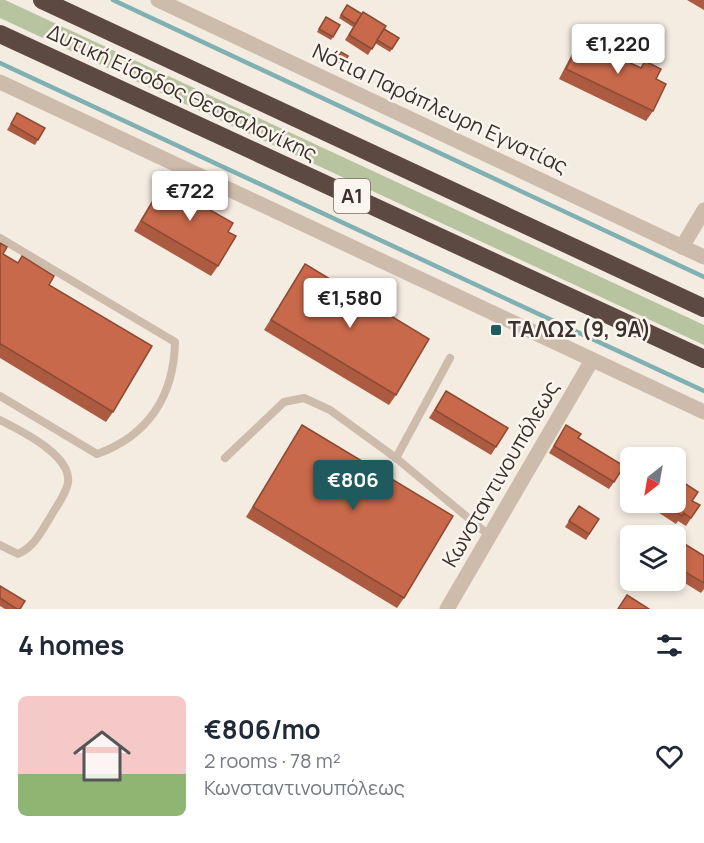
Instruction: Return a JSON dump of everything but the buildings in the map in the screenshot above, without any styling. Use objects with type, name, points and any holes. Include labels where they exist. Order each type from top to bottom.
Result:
[{"type":"highway","name":"Δυτική Είσοδος Θεσσαλονίκης","points":[[42,0],[704,308]]},
{"type":"highway","name":"Δυτική Είσοδος Θεσσαλονίκης","points":[[0,34],[704,359]]},
{"type":"street","name":"Νότια Παράπλευρη Εγνατίας","points":[[158,0],[704,257]]},
{"type":"street","points":[[0,82],[704,412]]},
{"type":"street","points":[[682,247],[704,210]]},
{"type":"street","name":"Κωνσταντινουπόλεως","points":[[447,609],[592,360]]},
{"type":"lane","points":[[0,238],[175,342],[173,374],[162,403],[153,416],[128,439],[97,454],[0,396]]},
{"type":"lane","points":[[396,458],[450,358]]},
{"type":"lane","points":[[225,459],[284,402],[304,398],[330,410],[396,458],[490,536]]},
{"type":"lane","points":[[0,420],[43,446],[64,464],[68,483],[55,510],[31,548],[18,554],[0,545]]},
{"type":"green space","points":[[0,0],[5,0],[704,325],[704,345],[0,18]]},
{"type":"waterway","points":[[113,0],[704,277]]},
{"type":"waterway","points":[[0,63],[704,391]]},
{"type":"place","name":"ΤΑΛΩΣ (9, 9Α)","points":[[496,330]]}]
